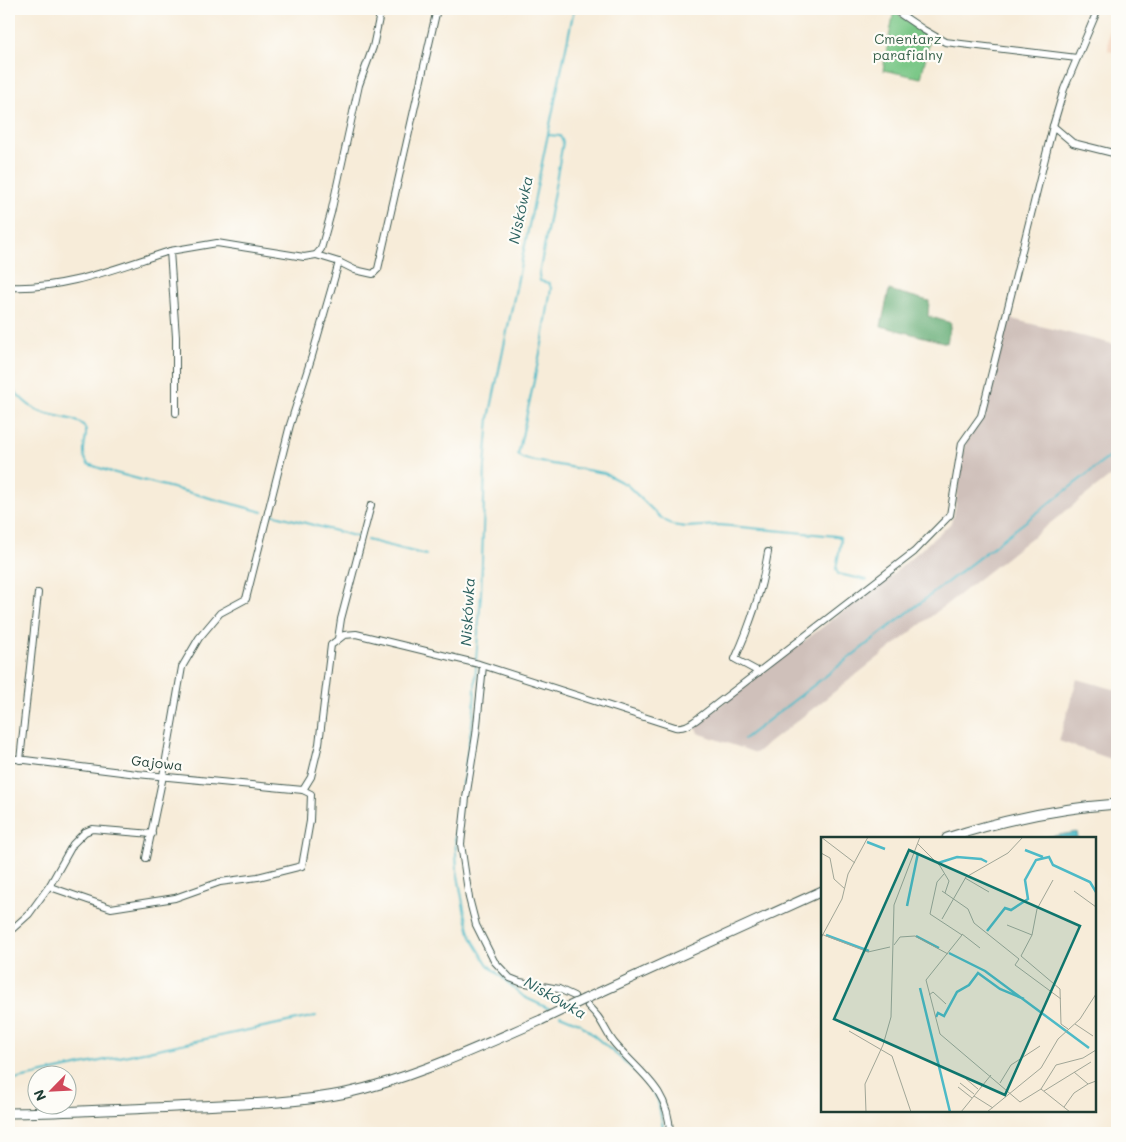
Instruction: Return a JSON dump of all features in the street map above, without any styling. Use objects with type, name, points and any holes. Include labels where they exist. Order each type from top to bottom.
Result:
[{"type":"main road","points":[[951,837],[1007,821],[1088,806],[1117,804]]},
{"type":"main road","points":[[9,1113],[291,1101],[381,1084],[438,1064],[586,1002],[821,891]]},
{"type":"street","points":[[316,255],[321,249],[331,213],[359,85],[373,47],[381,9]]},
{"type":"street","points":[[9,287],[55,284],[92,277],[170,251],[216,244],[304,257],[316,255],[339,262],[355,270],[373,274],[378,269],[437,9]]},
{"type":"street","points":[[893,9],[945,42],[1077,58]]},
{"type":"street","points":[[50,885],[53,888],[111,908],[175,898],[220,882],[258,877],[302,866],[310,820],[311,794],[303,790],[311,777],[319,744],[331,644],[344,635],[356,634],[481,665],[680,728],[696,720],[914,552],[950,515],[962,443],[980,416],[1053,126],[1064,89],[1098,9]]},
{"type":"street","points":[[1053,126],[1073,143],[1117,154]]},
{"type":"street","points":[[170,251],[176,337],[176,413]]},
{"type":"street","points":[[146,858],[164,776],[182,667],[199,638],[220,613],[246,600],[290,425],[339,262]]},
{"type":"street","points":[[338,639],[341,619],[371,505]]},
{"type":"street","points":[[759,672],[735,659],[749,627],[764,582],[768,552]]},
{"type":"street","points":[[20,760],[38,593]]},
{"type":"street","points":[[481,665],[476,736],[466,798],[462,844],[469,898],[476,925],[494,961],[510,978],[520,982],[559,990],[574,996]]},
{"type":"street","name":"Gajowa","points":[[9,758],[303,790]]},
{"type":"street","points":[[9,932],[28,914],[50,885],[74,844],[85,832],[92,829],[152,834]]},
{"type":"street","points":[[586,1002],[598,1016],[613,1042],[648,1078],[661,1095],[670,1121],[670,1133]]},
{"type":"shaded area","points":[[1110,9],[1117,9],[1117,53],[1108,51]]},
{"type":"shaded area","points":[[1010,310],[1012,319],[1117,345],[1117,471],[756,753],[698,733],[695,725],[892,575],[950,524],[954,515],[964,448],[981,419]]},
{"type":"shaded area","points":[[1077,679],[1117,690],[1117,761],[1059,741]]},
{"type":"green space","name":"Cmentarz parafialny","points":[[894,11],[930,39],[921,78],[883,70]]},
{"type":"green space","points":[[889,290],[929,301],[928,316],[951,323],[947,343],[881,326]]},
{"type":"water","points":[[1077,832],[1078,837],[1047,837]]},
{"type":"waterway","name":"Niskówka","points":[[476,661],[489,418],[574,9]]},
{"type":"waterway","points":[[548,135],[560,136],[563,142],[539,275],[540,281],[549,283],[551,288],[543,339],[518,455],[529,460],[604,473],[627,485],[660,517],[672,525],[686,527],[719,525],[840,537],[836,569],[838,574],[867,580]]},
{"type":"waterway","points":[[9,385],[36,410],[46,414],[73,419],[82,424],[86,432],[84,453],[88,464],[263,512]]},
{"type":"waterway","points":[[744,739],[1117,451]]},
{"type":"waterway","points":[[272,514],[358,537]]},
{"type":"waterway","points":[[367,540],[426,555]]},
{"type":"waterway","name":"Niskówka","points":[[476,666],[474,709],[455,836],[457,870],[464,909],[471,937],[488,965],[524,997],[552,1010]]},
{"type":"waterway","name":"Niskówka","points":[[560,1015],[579,1023],[647,1083],[658,1100],[664,1133]]},
{"type":"waterway","points":[[78,1066],[316,1016]]},
{"type":"waterway","points":[[9,1081],[28,1077]]}]
